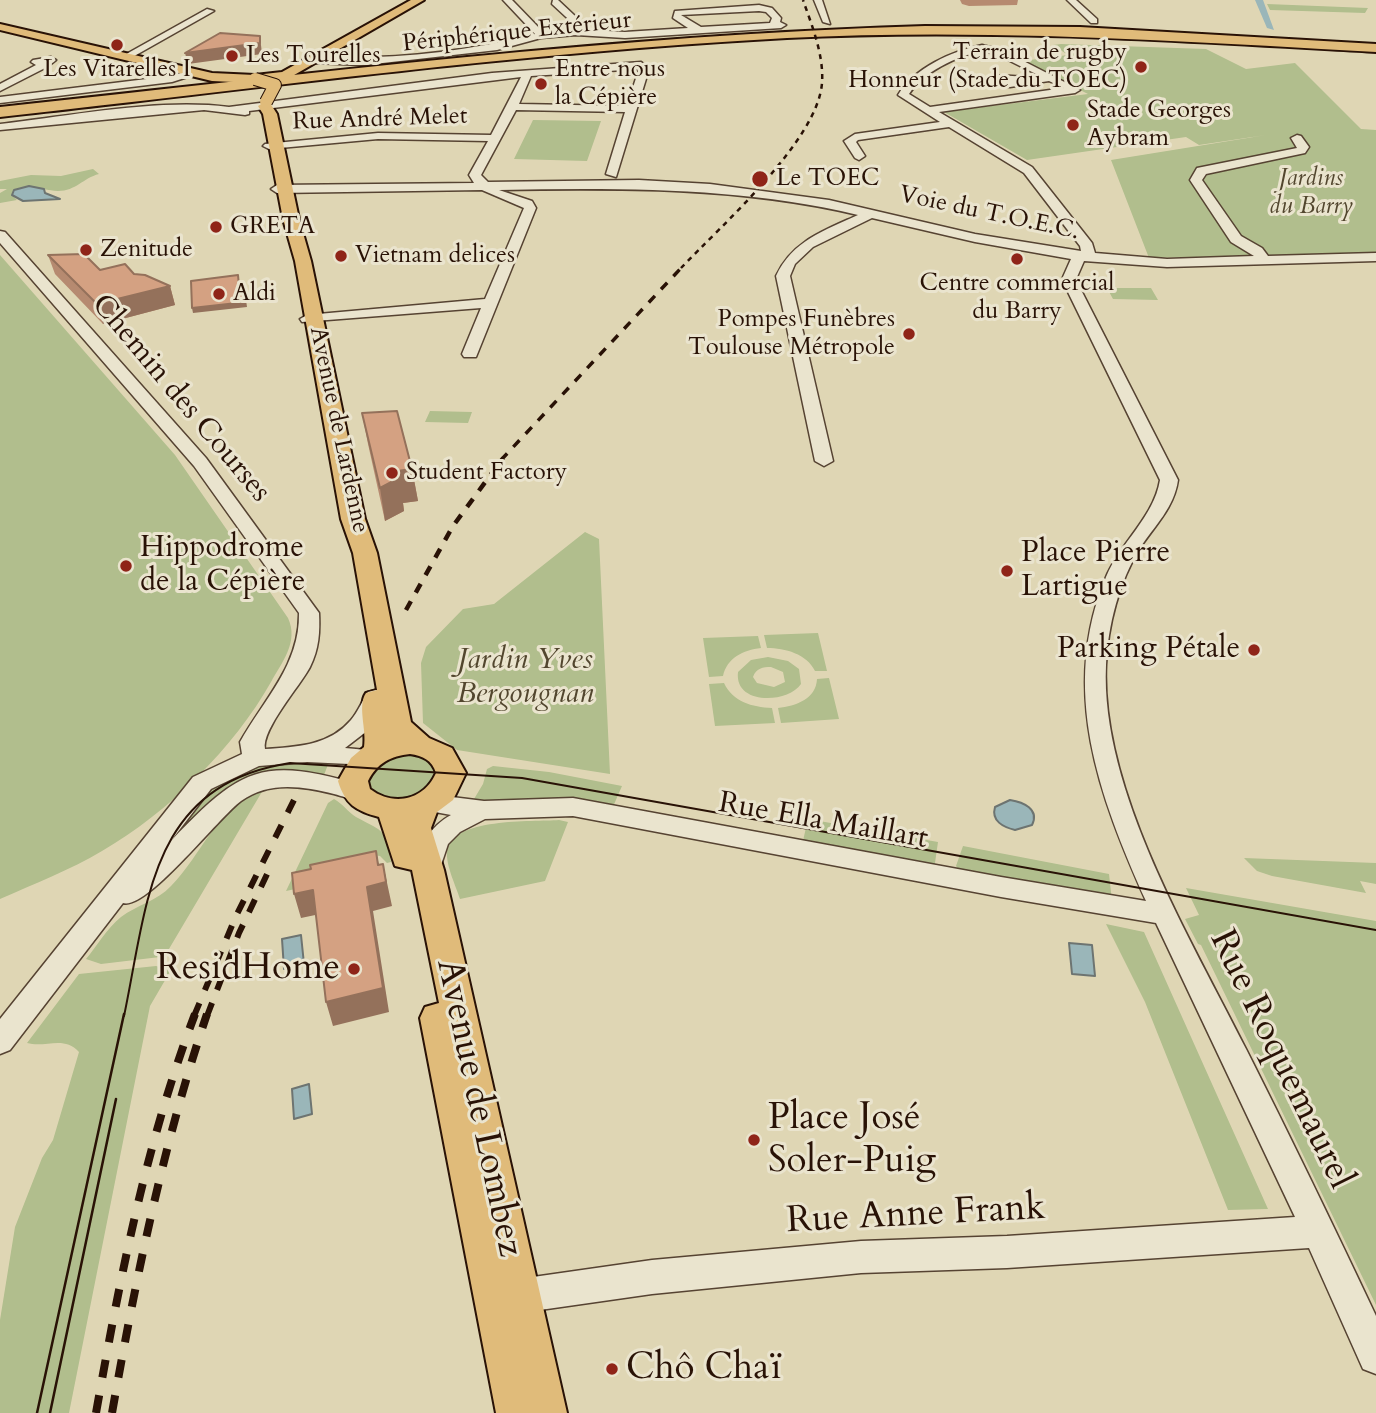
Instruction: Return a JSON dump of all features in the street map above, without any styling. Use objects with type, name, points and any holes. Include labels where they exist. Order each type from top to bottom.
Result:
[{"type":"highway","name":"Périphérique Extérieur","points":[[0,112],[512,56],[786,34],[1070,30],[1226,37],[1376,48]]},
{"type":"highway","points":[[0,117],[537,60],[738,43],[928,36],[1157,40],[1376,54]]},
{"type":"highway","points":[[1157,40],[1281,51],[1307,59]]},
{"type":"main road","points":[[0,26],[193,72],[232,79],[275,78],[419,0]]},
{"type":"main road","points":[[264,110],[275,78]]},
{"type":"main road","name":"Avenue de Lardenne","points":[[264,110],[351,508],[365,553],[398,726],[419,745]]},
{"type":"main road","name":"Avenue de Lardenne","points":[[310,318],[376,697],[381,734],[374,754]]},
{"type":"main road","points":[[419,745],[444,755],[451,773],[434,797],[391,811],[365,803],[356,792],[356,774],[374,754],[394,746],[419,745]]},
{"type":"main road","name":"Avenue de Lombez","points":[[434,797],[415,828],[428,870],[544,1413]]},
{"type":"main road","name":"Avenue de Lombez","points":[[391,811],[402,835],[519,1413]]},
{"type":"street","points":[[506,0],[541,35]]},
{"type":"street","points":[[818,0],[827,22]]},
{"type":"street","points":[[1071,0],[1094,22]]},
{"type":"street","points":[[555,2],[587,32]]},
{"type":"street","points":[[312,60],[365,62],[509,45],[541,35],[587,32],[625,35],[778,25],[777,18],[769,10],[759,8],[678,13],[664,9]]},
{"type":"street","points":[[126,57],[210,11]]},
{"type":"street","points":[[678,13],[677,16],[686,24],[698,29]]},
{"type":"street","points":[[928,110],[1074,91],[993,50],[972,49],[933,70],[903,92],[903,95],[949,124],[1028,170],[1079,247]]},
{"type":"street","points":[[0,88],[44,65]]},
{"type":"street","points":[[0,127],[204,107],[264,110],[522,73],[641,65],[644,69],[612,174]]},
{"type":"street","points":[[0,100],[172,79],[193,72]]},
{"type":"street","points":[[470,354],[530,208],[528,204],[501,197],[475,174],[526,81],[527,77],[522,73]]},
{"type":"street","points":[[1022,81],[1050,78]]},
{"type":"street","points":[[512,107],[631,109]]},
{"type":"street","points":[[859,156],[850,141],[855,136],[949,124]]},
{"type":"street","name":"Rue André Melet","points":[[273,146],[378,136],[494,138]]},
{"type":"street","points":[[1265,261],[1256,251],[1236,239],[1196,180],[1201,171],[1301,151],[1303,147],[1297,138]]},
{"type":"street","name":"Voie du T.O.E.C.","points":[[283,188],[639,184],[710,188],[873,213],[985,240],[1079,247],[1167,263],[1375,258]]},
{"type":"street","points":[[824,461],[783,276],[789,261],[807,245],[873,213]]},
{"type":"street","name":"Chemin des Courses","points":[[0,235],[193,454],[309,613],[312,627],[309,642],[292,681],[256,733],[252,742],[255,758]]},
{"type":"street","name":"Rue Roquemaurel","points":[[1079,247],[1070,277],[1073,288],[1169,480],[1167,497],[1134,541],[1111,591],[1100,630],[1095,678],[1096,712],[1106,772],[1124,824],[1164,914],[1376,1356]]},
{"type":"street","points":[[310,318],[491,303]]},
{"type":"street","points":[[307,754],[341,742],[354,733],[376,697]]},
{"type":"street","points":[[0,1041],[202,783],[255,758],[307,754],[374,754]]},
{"type":"street","points":[[89,930],[171,857],[225,799],[238,791],[264,780],[292,779],[356,792]]},
{"type":"street","name":"Rue Ella Maillart","points":[[434,797],[477,808],[573,807],[1014,889],[1164,914]]},
{"type":"street","points":[[428,870],[432,846],[437,838],[477,808]]},
{"type":"street","name":"Rue Anne Frank","points":[[519,1296],[652,1277],[861,1256],[1004,1252],[1318,1231]]},
{"type":"green space","points":[[1267,4],[1368,8],[1365,13],[1270,10]]},
{"type":"green space","name":"Jardins du Barry","points":[[1053,45],[1206,49],[1246,69],[1295,63],[1361,129],[1376,130],[1376,253],[1149,258],[1111,160],[1266,135],[1199,145],[1186,137],[1027,160],[944,112],[1088,94],[1022,61],[1068,55]]},
{"type":"green space","points":[[533,120],[601,121],[587,161],[514,159]]},
{"type":"green space","points":[[93,169],[99,174],[70,189],[58,191],[22,188],[12,195],[17,200],[0,203],[0,193],[7,189],[0,189],[0,181],[31,175],[61,176]]},
{"type":"green space","name":"Hippodrome de la Cépière","points":[[0,255],[175,455],[288,618],[292,635],[284,659],[256,707],[219,754],[175,798],[127,836],[102,851],[65,871],[0,899]]},
{"type":"green space","points":[[1107,288],[1151,288],[1158,300],[1113,299]]},
{"type":"green space","points":[[430,411],[472,412],[468,423],[425,422]]},
{"type":"green space","name":"Jardin Yves Bergougnan","points":[[585,532],[599,539],[610,774],[457,750],[423,723],[421,663],[426,647],[463,609],[494,604]]},
{"type":"green space","points":[[818,633],[827,671],[815,671],[807,660],[795,653],[767,648],[764,635]]},
{"type":"green space","points":[[758,636],[761,648],[737,656],[728,664],[723,676],[709,677],[703,638]]},
{"type":"green space","points":[[768,657],[788,661],[799,669],[801,684],[794,691],[774,698],[752,696],[744,691],[739,683],[738,672],[751,660]],"holes":[[[765,667],[783,672],[785,682],[774,687],[757,683],[753,677],[758,670]]]},
{"type":"green space","points":[[829,678],[839,719],[781,723],[778,708],[804,700],[813,692],[817,679]]},
{"type":"green space","points":[[724,683],[738,699],[772,708],[775,723],[715,726],[709,684]]},
{"type":"green space","points":[[407,754],[430,760],[438,775],[430,785],[410,800],[393,800],[372,794],[367,784],[376,766]]},
{"type":"green space","points":[[271,761],[329,762],[324,775],[271,775],[118,895],[159,844],[220,779]]},
{"type":"green space","points":[[493,766],[549,772],[622,786],[612,809],[486,803],[474,799],[483,784],[487,769]]},
{"type":"green space","points":[[263,790],[166,954],[101,964],[86,959],[116,921],[171,886],[222,818],[247,797]]},
{"type":"green space","points":[[334,799],[382,833],[391,862],[387,863],[380,856],[373,855],[348,878],[286,891],[328,803]]},
{"type":"green space","points":[[808,819],[938,842],[934,870],[802,845]]},
{"type":"green space","points":[[559,820],[568,822],[545,881],[460,899],[447,852],[452,841],[462,833],[494,824]]},
{"type":"green space","points":[[963,846],[1109,874],[1112,901],[962,873],[956,866]]},
{"type":"green space","points":[[1244,858],[1376,863],[1376,884],[1360,881],[1366,893],[1272,876],[1257,871]]},
{"type":"green space","points":[[1186,888],[1376,921],[1376,1305],[1201,945],[1185,919],[1199,915]]},
{"type":"green space","points":[[1106,924],[1144,932],[1268,1209],[1228,1210],[1145,1002]]},
{"type":"green space","points":[[156,966],[171,970],[150,1006],[69,1413],[0,1413],[0,1320],[15,1227],[42,1158],[53,1140],[79,1052],[67,1044],[27,1043],[79,974]]},
{"type":"water","points":[[29,186],[44,189],[45,193],[60,199],[23,201],[12,195],[14,190]]},
{"type":"water","points":[[1010,800],[1029,807],[1034,815],[1032,825],[1015,830],[996,820],[995,807]]},
{"type":"water","points":[[301,935],[304,964],[284,969],[282,939]]},
{"type":"water","points":[[1069,943],[1092,945],[1095,976],[1072,974]]},
{"type":"water","points":[[309,1084],[312,1114],[294,1119],[292,1089]]},
{"type":"building","points":[[220,33],[260,36],[260,43],[185,53]]},
{"type":"building","points":[[84,254],[100,270],[125,264],[134,274],[145,275],[170,286],[97,304],[48,255]]},
{"type":"building","name":"Aldi","points":[[238,275],[239,286],[244,286],[246,302],[192,308],[191,281]]},
{"type":"building","points":[[397,411],[412,469],[397,471],[399,478],[380,488],[362,413]]},
{"type":"building","name":"ResidHome","points":[[376,851],[378,865],[383,864],[386,882],[367,887],[383,988],[326,1002],[313,890],[294,894],[292,873],[311,869],[310,865]]},
{"type":"waterway","points":[[1259,0],[1271,28]]},
{"type":"tram line","points":[[124,1016],[150,892],[163,855],[182,823],[208,796],[243,776],[290,763],[522,778],[1376,930]]},
{"type":"tram line","points":[[37,1413],[124,1014]]},
{"type":"tram line","points":[[50,1413],[116,1099]]},
{"type":"railway","points":[[681,268],[786,156],[816,106],[822,83],[821,62],[803,0]]},
{"type":"railway","points":[[501,460],[682,267]]},
{"type":"railway","points":[[406,610],[453,526],[503,458]]},
{"type":"railway","points":[[194,1016],[236,916],[294,800]]},
{"type":"railway","points":[[207,1016],[239,933],[270,868]]},
{"type":"railway","points":[[96,1413],[125,1261],[148,1161],[195,1014]]},
{"type":"railway","points":[[112,1413],[152,1212],[177,1112],[207,1014]]},
{"type":"place","name":"Les Vitarelles I","points":[[117,45]]},
{"type":"place","name":"Les Tourelles","points":[[232,56]]},
{"type":"place","name":"Terrain de rugby Honneur (Stade du TOEC)","points":[[1141,67]]},
{"type":"place","name":"Entre nous la Cépière","points":[[541,84]]},
{"type":"place","name":"Stade Georges Aybram","points":[[1073,125]]},
{"type":"place","name":"Le TOEC","points":[[760,179]]},
{"type":"place","name":"GRETA","points":[[216,227]]},
{"type":"place","name":"Zenitude","points":[[86,250]]},
{"type":"place","name":"Vietnam delices","points":[[341,256]]},
{"type":"place","name":"Centre commercial du Barry","points":[[1017,259]]},
{"type":"place","name":"Aldi","points":[[219,294]]},
{"type":"place","name":"Pompes Funèbres Toulouse Métropole","points":[[909,334]]},
{"type":"place","name":"Student Factory","points":[[392,473]]},
{"type":"place","name":"Hippodrome de la Cépière","points":[[126,566]]},
{"type":"place","name":"Place Pierre Lartigue","points":[[1007,571]]},
{"type":"place","name":"Parking Pétale","points":[[1254,650]]},
{"type":"place","name":"ResidHome","points":[[354,969]]},
{"type":"place","name":"Place José Soler-Puig","points":[[754,1140]]},
{"type":"place","name":"Chô Chaï","points":[[612,1369]]}]
